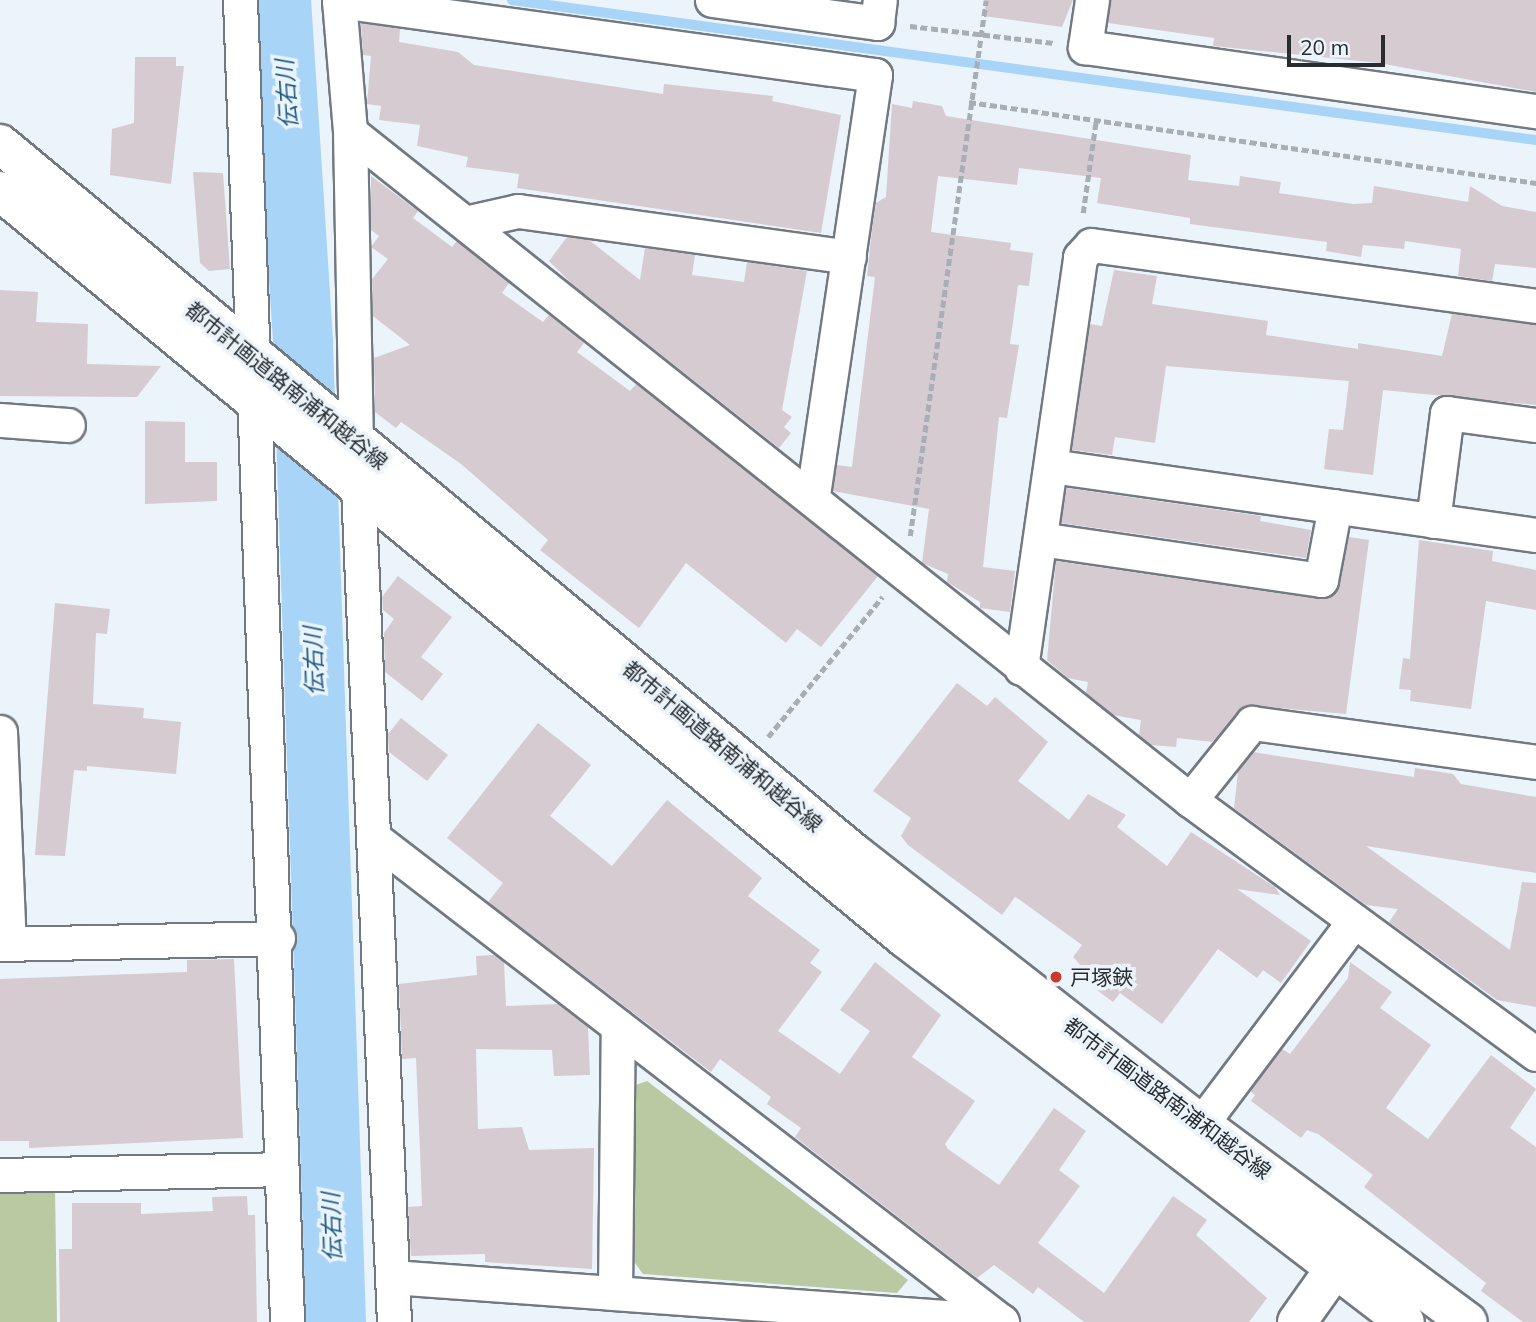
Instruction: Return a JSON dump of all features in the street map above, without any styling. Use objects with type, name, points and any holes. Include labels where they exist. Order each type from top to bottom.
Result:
[{"type":"street","points":[[240,0],[260,385],[287,1322]]},
{"type":"street","points":[[394,1322],[374,838],[346,457],[350,132],[339,0],[875,75],[813,495]]},
{"type":"street","points":[[712,0],[879,11]]},
{"type":"street","points":[[1092,0],[1085,47],[1536,111]]},
{"type":"street","points":[[350,132],[469,222],[813,495],[1021,668],[1190,800],[1536,1054]]},
{"type":"street","name":"都市計画道路南浦和越谷線","points":[[2,150],[260,385],[905,938],[1345,1254],[1468,1322]]},
{"type":"street","name":"都市計画道路南浦和越谷線","points":[[0,191],[260,385],[346,457],[745,765],[1201,1125],[1345,1254],[1405,1322]]},
{"type":"street","points":[[469,222],[518,211],[849,257]]},
{"type":"street","points":[[1021,668],[1084,252],[1091,245],[1536,306]]},
{"type":"street","points":[[1433,521],[1447,413],[1536,425]]},
{"type":"street","points":[[0,421],[68,425]]},
{"type":"street","points":[[1051,466],[1536,535]]},
{"type":"street","points":[[1040,539],[1321,580],[1335,506]]},
{"type":"street","points":[[1190,800],[1252,723],[1536,762]]},
{"type":"street","points":[[0,732],[4,944],[278,938]]},
{"type":"street","points":[[374,838],[1002,1321]]},
{"type":"street","points":[[1201,1125],[1354,921]]},
{"type":"street","points":[[615,1293],[618,1027]]},
{"type":"street","points":[[0,1175],[281,1169]]},
{"type":"street","points":[[1297,1322],[1345,1254]]},
{"type":"street","points":[[392,1277],[1002,1321]]},
{"type":"path","points":[[745,765],[899,568],[909,541],[986,0]]},
{"type":"path","points":[[879,11],[981,35],[1085,47]]},
{"type":"path","points":[[970,102],[1536,183]]},
{"type":"path","points":[[1084,252],[1079,240],[1096,120]]},
{"type":"green space","points":[[647,1081],[908,1280],[897,1293],[643,1274],[635,1263],[630,1087]]},
{"type":"green space","points":[[55,1187],[57,1322],[0,1322],[0,1189]]},
{"type":"building","points":[[986,0],[1073,0],[1062,27],[984,16]]},
{"type":"building","points":[[1111,0],[1536,0],[1536,92],[1379,63],[1213,46],[1214,38],[1108,23]]},
{"type":"building","points":[[361,23],[400,29],[399,42],[458,52],[474,65],[663,94],[664,84],[773,96],[772,101],[841,115],[821,233],[517,188],[519,174],[466,167],[468,157],[417,146],[420,125],[379,120],[381,106],[367,104],[371,56],[363,55]]},
{"type":"building","points":[[135,57],[176,57],[176,66],[184,66],[171,184],[110,175],[112,129],[134,123]]},
{"type":"building","points":[[913,101],[942,106],[946,116],[1191,155],[1188,180],[1239,186],[1240,176],[1281,182],[1279,193],[1353,204],[1372,203],[1374,186],[1468,202],[1470,186],[1502,206],[1536,212],[1536,268],[1495,264],[1492,281],[1458,276],[1461,249],[1405,241],[1404,249],[1363,245],[1361,257],[1326,251],[1327,242],[1190,224],[1190,218],[1097,203],[1101,178],[1019,168],[1017,185],[938,176],[931,232],[1011,243],[1010,250],[1033,253],[1029,286],[1018,285],[1010,344],[1019,345],[1007,418],[999,417],[983,567],[1015,571],[1010,612],[980,608],[980,602],[947,582],[948,574],[922,563],[929,509],[833,491],[837,465],[852,467],[875,277],[867,276],[872,230],[876,203],[886,197],[892,104],[912,108]]},
{"type":"building","points":[[193,172],[223,173],[230,269],[209,271],[200,263]]},
{"type":"building","points":[[371,176],[418,211],[413,218],[452,247],[457,241],[509,283],[502,293],[543,322],[549,315],[584,343],[577,352],[630,391],[636,384],[878,576],[821,647],[797,629],[786,643],[686,563],[639,628],[540,550],[548,540],[461,464],[401,422],[396,428],[375,412],[374,358],[410,345],[373,316],[372,279],[388,259],[371,247],[379,236],[371,230]]},
{"type":"building","points":[[567,237],[589,240],[640,280],[645,248],[695,255],[692,275],[744,282],[747,262],[807,271],[782,410],[792,417],[784,427],[791,433],[779,448],[572,284],[549,261]]},
{"type":"building","points":[[1114,270],[1157,276],[1152,304],[1268,321],[1266,335],[1358,349],[1358,343],[1442,356],[1452,314],[1536,325],[1536,405],[1383,390],[1373,475],[1324,469],[1329,429],[1343,430],[1349,381],[1166,366],[1155,443],[1115,437],[1112,455],[1072,450],[1090,324],[1102,326]]},
{"type":"building","points":[[0,290],[38,292],[36,322],[88,324],[87,364],[161,366],[137,397],[0,396]]},
{"type":"building","points":[[145,421],[185,422],[185,462],[217,462],[217,501],[145,504]]},
{"type":"building","points":[[1067,488],[1261,516],[1260,521],[1311,530],[1306,558],[1061,523]]},
{"type":"building","points":[[1349,537],[1369,540],[1346,714],[1246,705],[1212,742],[1177,738],[1176,747],[1151,745],[1139,735],[1141,720],[1113,715],[1086,693],[1088,682],[1068,678],[1047,660],[1056,561],[1319,599],[1336,592]]},
{"type":"building","points":[[1419,540],[1493,551],[1492,561],[1536,570],[1536,610],[1486,601],[1471,709],[1410,701],[1411,690],[1399,689],[1403,658],[1410,659]]},
{"type":"building","points":[[398,576],[452,617],[421,657],[443,674],[422,701],[385,672],[384,633],[394,619],[383,610],[382,597]]},
{"type":"building","points":[[55,603],[110,609],[107,634],[96,633],[93,704],[144,708],[143,718],[181,722],[176,774],[87,766],[87,771],[74,770],[65,856],[35,855]]},
{"type":"building","points":[[957,683],[987,706],[995,697],[1048,742],[1018,781],[1069,820],[1088,794],[1126,815],[1117,827],[1167,866],[1191,832],[1275,887],[1280,895],[1237,889],[1311,941],[1281,983],[1263,970],[1257,978],[1218,949],[1162,1024],[1120,993],[1113,1002],[1094,988],[1097,983],[1073,957],[1082,945],[1020,900],[1015,897],[1002,915],[908,845],[901,836],[911,818],[873,791]]},
{"type":"building","points":[[401,718],[448,755],[427,781],[389,752],[388,734]]},
{"type":"building","points":[[538,723],[591,765],[550,816],[612,866],[667,800],[762,878],[748,896],[820,950],[810,963],[822,972],[778,1031],[840,1074],[870,1031],[840,1010],[875,962],[941,1015],[912,1057],[975,1101],[945,1144],[948,1149],[999,1185],[1054,1108],[1086,1131],[1059,1170],[1080,1186],[1038,1243],[1104,1293],[1173,1196],[1207,1220],[1196,1235],[1267,1298],[1249,1322],[1084,1322],[1038,1287],[1033,1294],[994,1265],[977,1278],[795,1137],[801,1128],[767,1104],[771,1097],[720,1059],[711,1072],[488,902],[503,883],[447,838]]},
{"type":"building","points":[[1253,752],[1414,777],[1415,768],[1453,774],[1461,784],[1536,797],[1536,873],[1366,846],[1510,950],[1522,882],[1536,883],[1536,1007],[1497,1000],[1389,922],[1398,909],[1366,905],[1234,808],[1238,772]]},
{"type":"building","points":[[494,955],[504,962],[506,1006],[558,1004],[588,1027],[590,1075],[554,1076],[552,1050],[476,1049],[478,1129],[522,1127],[529,1150],[594,1148],[592,1269],[485,1262],[485,1254],[411,1256],[408,1207],[422,1206],[416,1058],[402,1059],[399,984],[477,975],[476,956]]},
{"type":"building","points":[[234,959],[243,1138],[29,1148],[29,1141],[0,1141],[0,979],[187,972],[187,960]]},
{"type":"building","points":[[1350,962],[1392,992],[1380,1008],[1431,1045],[1386,1108],[1428,1139],[1491,1055],[1536,1089],[1510,1128],[1536,1147],[1536,1322],[1523,1322],[1481,1291],[1486,1283],[1364,1187],[1373,1175],[1318,1134],[1307,1130],[1301,1138],[1251,1101],[1255,1095],[1250,1091],[1282,1049],[1290,1054],[1348,978]]},
{"type":"building","points":[[247,1196],[248,1215],[255,1215],[257,1322],[60,1322],[59,1249],[72,1249],[72,1203],[141,1203],[141,1214],[213,1211],[212,1197]]},
{"type":"waterway","name":"伝右川","points":[[281,0],[303,343],[336,1322]]},
{"type":"waterway","points":[[512,0],[1536,140]]},
{"type":"place","name":"戸塚鋏","points":[[1056,977]]}]
